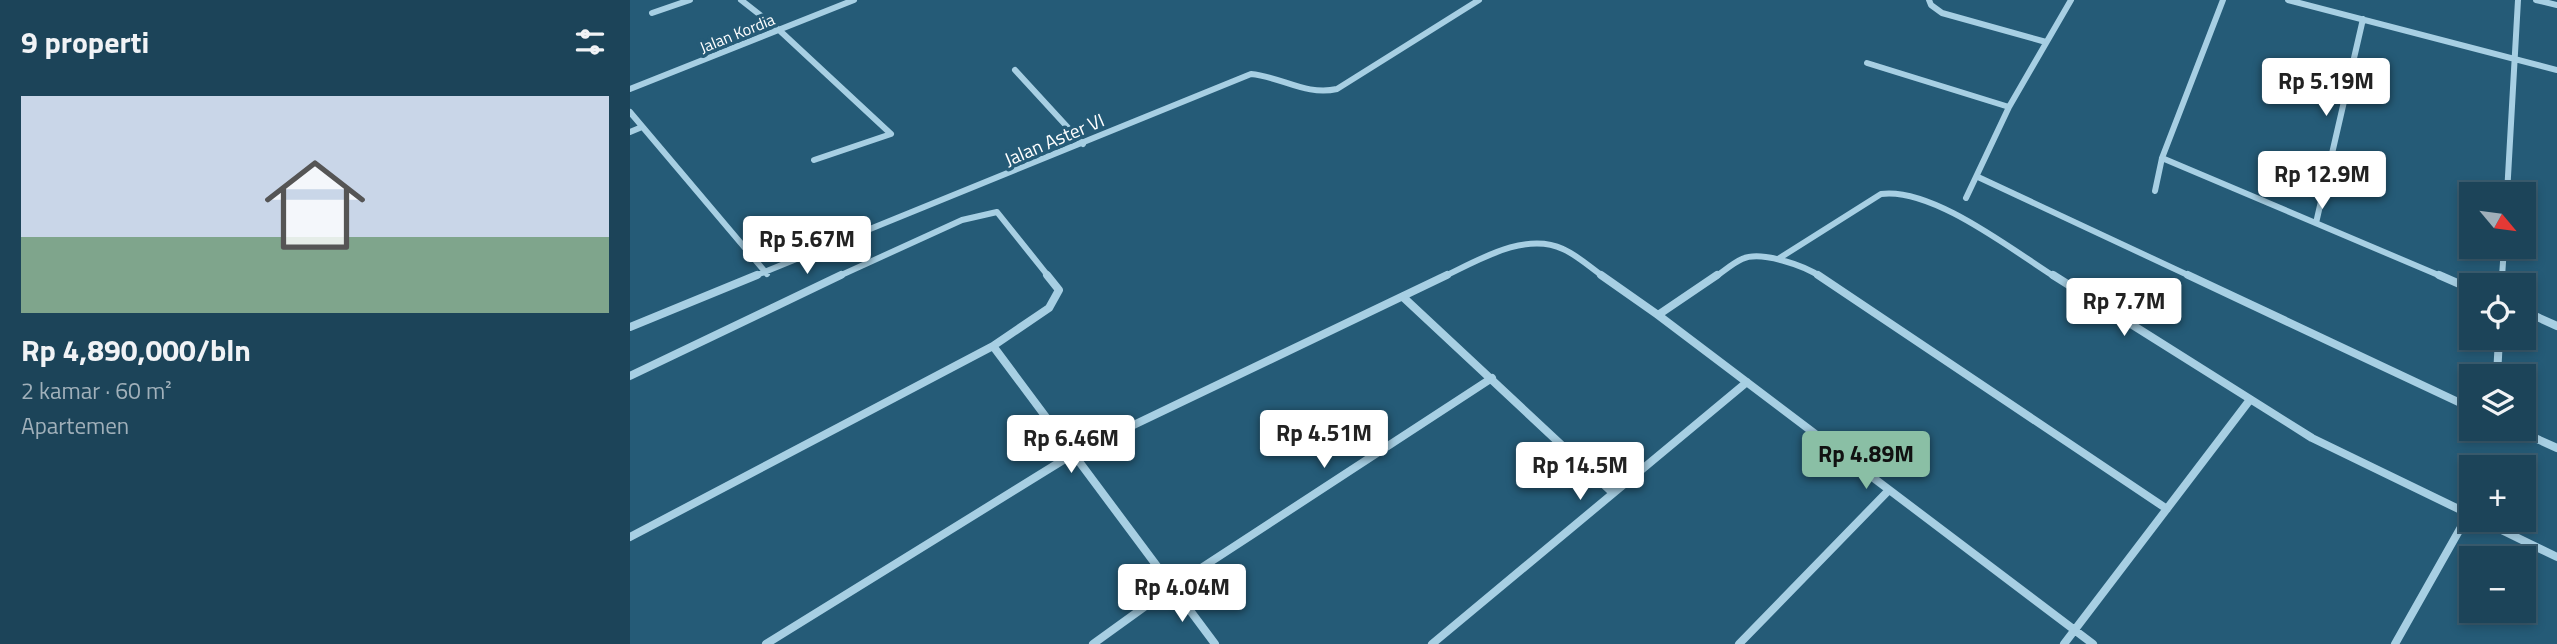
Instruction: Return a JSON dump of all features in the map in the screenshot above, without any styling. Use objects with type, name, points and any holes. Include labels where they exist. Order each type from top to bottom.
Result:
[{"type":"street","points":[[652,13],[690,0]]},
{"type":"street","points":[[741,0],[778,29],[891,134],[814,160]]},
{"type":"street","name":"Jalan Kordia","points":[[630,89],[854,0]]},
{"type":"street","name":"Jalan Aster VI","points":[[630,327],[766,274],[1251,74],[1264,74],[1311,93],[1323,94],[1337,89],[1479,0]]},
{"type":"street","points":[[1929,0],[1931,5],[1942,13],[2046,43]]},
{"type":"street","points":[[1966,198],[2009,107],[2071,0]]},
{"type":"street","points":[[2155,191],[2162,158],[2223,0]]},
{"type":"street","points":[[2288,0],[2557,70]]},
{"type":"street","points":[[2508,182],[2518,0]]},
{"type":"street","points":[[2536,0],[2557,5]]},
{"type":"street","points":[[2316,223],[2363,19]]},
{"type":"street","points":[[1867,63],[2009,107]]},
{"type":"street","points":[[1015,70],[1083,144]]},
{"type":"street","points":[[630,112],[766,274]]},
{"type":"street","points":[[630,132],[642,127]]},
{"type":"street","points":[[2162,158],[2459,284]]},
{"type":"street","points":[[1978,177],[2459,402]]},
{"type":"street","points":[[1778,259],[1881,194],[1894,191],[1913,196],[1953,213],[2249,401],[2312,438],[2459,509]]},
{"type":"street","points":[[630,376],[911,242],[962,220],[997,212],[1059,290],[1049,308],[993,345],[630,537]]},
{"type":"street","points":[[766,644],[1073,454],[1513,246],[1535,244],[1562,248],[1658,315],[2093,644]]},
{"type":"street","points":[[1658,315],[1745,257],[1778,259],[1810,271],[1835,284],[2167,509]]},
{"type":"street","points":[[1403,297],[1613,493]]},
{"type":"street","points":[[2536,317],[2557,326]]},
{"type":"street","points":[[993,345],[1215,644]]},
{"type":"street","points":[[1093,644],[1172,587],[1492,378]]},
{"type":"street","points":[[1432,644],[1747,382]]},
{"type":"street","points":[[2064,644],[2249,401]]},
{"type":"street","points":[[2536,438],[2557,448]]},
{"type":"street","points":[[1739,644],[1889,490]]},
{"type":"street","points":[[2395,644],[2460,532]]},
{"type":"street","points":[[2506,532],[2557,557]]}]
